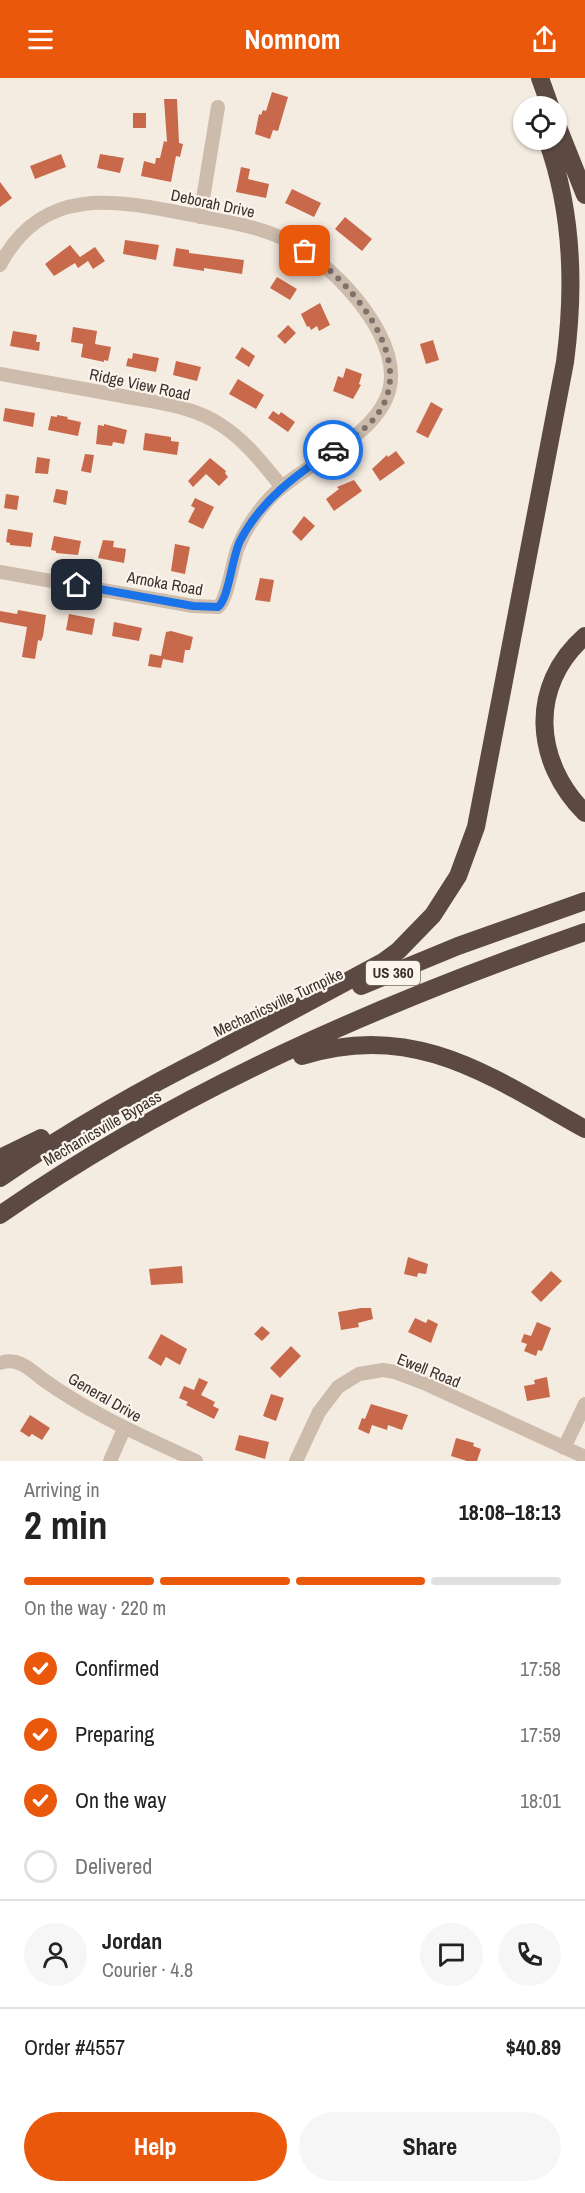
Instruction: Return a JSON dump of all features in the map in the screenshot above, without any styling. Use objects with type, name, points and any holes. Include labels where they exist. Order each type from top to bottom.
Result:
[{"type":"highway","points":[[530,78],[534,96]]},
{"type":"highway","points":[[540,78],[546,96]]},
{"type":"highway","points":[[206,1057],[318,995],[367,972],[398,951],[421,929],[447,896],[468,853],[476,827],[570,327],[572,291],[570,244],[560,187],[550,150]]},
{"type":"highway","points":[[567,150],[585,195]]},
{"type":"highway","points":[[585,636],[566,657],[553,680],[548,696],[544,729],[549,758],[556,776],[573,801],[585,813]]},
{"type":"highway","name":"Mechanicsville Turnpike","points":[[158,1081],[272,1024],[401,969],[479,938],[585,901]]},
{"type":"highway","name":"Mechanicsville Bypass","points":[[0,1215],[94,1154],[158,1117],[295,1048],[430,990],[585,932]]},
{"type":"highway","points":[[94,1154],[287,1062],[332,1047],[369,1044],[404,1047],[445,1056],[471,1067],[585,1129]]},
{"type":"highway","points":[[0,1158],[158,1081]]},
{"type":"highway","name":"Mechanicsville Bypass","points":[[0,1178],[74,1130],[158,1081]]},
{"type":"street","points":[[200,216],[218,107]]},
{"type":"street","name":"Deborah Drive","points":[[0,264],[14,241],[34,222],[47,214],[76,204],[119,203],[200,216],[260,230],[282,238],[316,258],[345,285],[360,305],[389,357],[392,384],[381,411],[363,430],[282,487],[257,515],[240,541],[225,598],[218,607]]},
{"type":"street","name":"Ridge View Road","points":[[0,374],[188,409],[206,416],[240,439],[255,453],[282,487]]},
{"type":"street","name":"Arnoka Road","points":[[0,572],[193,606],[218,607]]},
{"type":"street","name":"General Drive","points":[[0,1363],[11,1361],[26,1366],[59,1390],[124,1429],[196,1461]]},
{"type":"street","name":"Ewell Road","points":[[296,1461],[327,1399],[350,1378],[376,1370],[395,1372],[426,1384],[585,1458]]},
{"type":"street","points":[[564,1448],[585,1404]]},
{"type":"street","points":[[110,1461],[124,1429]]},
{"type":"building","points":[[272,92],[288,97],[278,131],[273,130],[270,139],[255,134],[259,114],[261,115],[263,110],[266,111]]},
{"type":"building","points":[[164,99],[177,99],[179,143],[183,144],[180,157],[176,156],[171,182],[141,176],[144,161],[155,164],[156,158],[160,158],[164,141],[167,142]]},
{"type":"building","points":[[133,113],[146,113],[146,128],[133,128]]},
{"type":"building","points":[[61,154],[66,167],[35,179],[30,166]]},
{"type":"building","points":[[100,154],[124,158],[120,173],[97,168]]},
{"type":"building","points":[[241,167],[250,169],[248,179],[269,184],[266,198],[236,192]]},
{"type":"building","points":[[0,182],[12,198],[0,207]]},
{"type":"building","points":[[292,189],[321,203],[314,217],[285,203]]},
{"type":"building","points":[[345,217],[372,239],[362,251],[335,229]]},
{"type":"building","points":[[125,240],[159,245],[156,260],[123,254]]},
{"type":"building","points":[[70,245],[80,257],[95,247],[105,261],[93,269],[88,261],[78,268],[75,263],[54,276],[45,264]]},
{"type":"building","points":[[176,248],[189,250],[189,253],[244,260],[242,274],[173,266]]},
{"type":"building","points":[[277,277],[297,289],[290,300],[270,288]]},
{"type":"building","points":[[320,303],[330,325],[319,331],[317,326],[311,330],[309,326],[307,327],[301,314]]},
{"type":"building","points":[[288,325],[296,333],[285,344],[277,336]]},
{"type":"building","points":[[73,327],[97,331],[95,344],[111,347],[108,361],[81,357],[83,344],[71,342]]},
{"type":"building","points":[[13,331],[37,335],[36,342],[40,342],[39,351],[10,346]]},
{"type":"building","points":[[433,340],[439,360],[426,364],[420,344]]},
{"type":"building","points":[[242,347],[255,356],[249,367],[235,358]]},
{"type":"building","points":[[133,353],[159,358],[156,372],[126,366],[128,358],[132,359]]},
{"type":"building","points":[[176,361],[201,367],[197,381],[173,375]]},
{"type":"building","points":[[346,368],[362,374],[359,384],[361,385],[353,399],[333,391],[338,376],[343,378]]},
{"type":"building","points":[[238,379],[264,395],[256,409],[229,394]]},
{"type":"building","points":[[431,402],[443,409],[428,438],[416,432]]},
{"type":"building","points":[[5,408],[35,413],[33,427],[3,421]]},
{"type":"building","points":[[273,411],[279,415],[281,412],[295,422],[288,432],[268,418]]},
{"type":"building","points":[[57,415],[81,422],[78,436],[48,430],[51,416],[57,417]]},
{"type":"building","points":[[104,424],[127,430],[124,444],[113,442],[112,446],[96,444],[98,425],[104,426]]},
{"type":"building","points":[[145,433],[171,437],[171,441],[179,442],[177,455],[143,450]]},
{"type":"building","points":[[396,451],[405,463],[380,481],[372,469],[387,455],[388,457]]},
{"type":"building","points":[[85,454],[94,455],[91,473],[81,471]]},
{"type":"building","points":[[37,457],[50,459],[48,474],[35,473]]},
{"type":"building","points":[[210,458],[226,471],[228,477],[219,486],[206,474],[193,487],[188,481]]},
{"type":"building","points":[[354,480],[362,491],[334,511],[326,499],[339,489],[337,487]]},
{"type":"building","points":[[56,489],[68,491],[66,505],[53,502]]},
{"type":"building","points":[[6,494],[19,496],[17,510],[4,508]]},
{"type":"building","points":[[195,498],[214,507],[203,529],[188,522],[195,508],[191,506]]},
{"type":"building","points":[[304,516],[315,526],[301,541],[292,532]]},
{"type":"building","points":[[8,529],[33,533],[31,547],[10,545],[6,542]]},
{"type":"building","points":[[54,536],[81,541],[78,555],[56,553],[51,550]]},
{"type":"building","points":[[103,540],[114,541],[113,547],[126,549],[124,563],[98,558]]},
{"type":"building","points":[[175,544],[190,547],[185,574],[171,571]]},
{"type":"building","points":[[260,578],[274,580],[270,602],[255,600]]},
{"type":"building","points":[[18,610],[46,615],[43,636],[41,641],[38,640],[35,659],[22,657],[27,627],[0,622],[0,611],[17,614]]},
{"type":"building","points":[[69,614],[95,619],[92,635],[66,630]]},
{"type":"building","points":[[114,622],[142,628],[139,641],[112,636]]},
{"type":"building","points":[[171,631],[193,637],[190,650],[185,650],[183,663],[163,659],[161,668],[148,666],[150,654],[161,656],[166,632]]},
{"type":"building","points":[[408,1257],[428,1264],[426,1274],[418,1273],[417,1277],[404,1274]]},
{"type":"building","points":[[182,1266],[183,1283],[151,1285],[149,1269]]},
{"type":"building","points":[[551,1271],[562,1281],[541,1302],[531,1292]]},
{"type":"building","points":[[371,1308],[373,1319],[358,1323],[359,1327],[341,1330],[338,1312]]},
{"type":"building","points":[[415,1318],[426,1323],[428,1319],[438,1324],[431,1343],[408,1332]]},
{"type":"building","points":[[537,1322],[551,1328],[542,1351],[538,1350],[536,1356],[524,1351],[527,1344],[521,1342],[524,1334],[531,1336]]},
{"type":"building","points":[[262,1326],[270,1333],[262,1341],[254,1334]]},
{"type":"building","points":[[161,1334],[187,1349],[180,1365],[166,1357],[161,1366],[148,1358]]},
{"type":"building","points":[[291,1346],[301,1356],[280,1378],[270,1368]]},
{"type":"building","points":[[547,1377],[550,1397],[527,1401],[524,1386],[535,1384],[534,1380]]},
{"type":"building","points":[[199,1378],[208,1382],[201,1395],[215,1402],[213,1406],[219,1409],[214,1419],[186,1405],[188,1402],[179,1398],[184,1386],[194,1390]]},
{"type":"building","points":[[271,1394],[284,1398],[276,1421],[263,1416]]},
{"type":"building","points":[[371,1404],[408,1415],[402,1430],[388,1425],[387,1430],[372,1425],[369,1434],[358,1429]]},
{"type":"building","points":[[30,1415],[50,1428],[42,1440],[32,1434],[29,1437],[20,1431]]},
{"type":"building","points":[[239,1435],[269,1442],[265,1459],[235,1450]]},
{"type":"building","points":[[456,1438],[474,1443],[473,1446],[481,1449],[477,1461],[467,1461],[451,1456]]},
{"type":"way so far","points":[[305,251],[329,269],[360,305],[385,347],[391,371],[392,384],[381,411],[363,430],[333,450]]},
{"type":"route","points":[[77,585],[193,606],[218,607],[225,598],[240,541],[252,522],[282,487],[333,450]]}]
